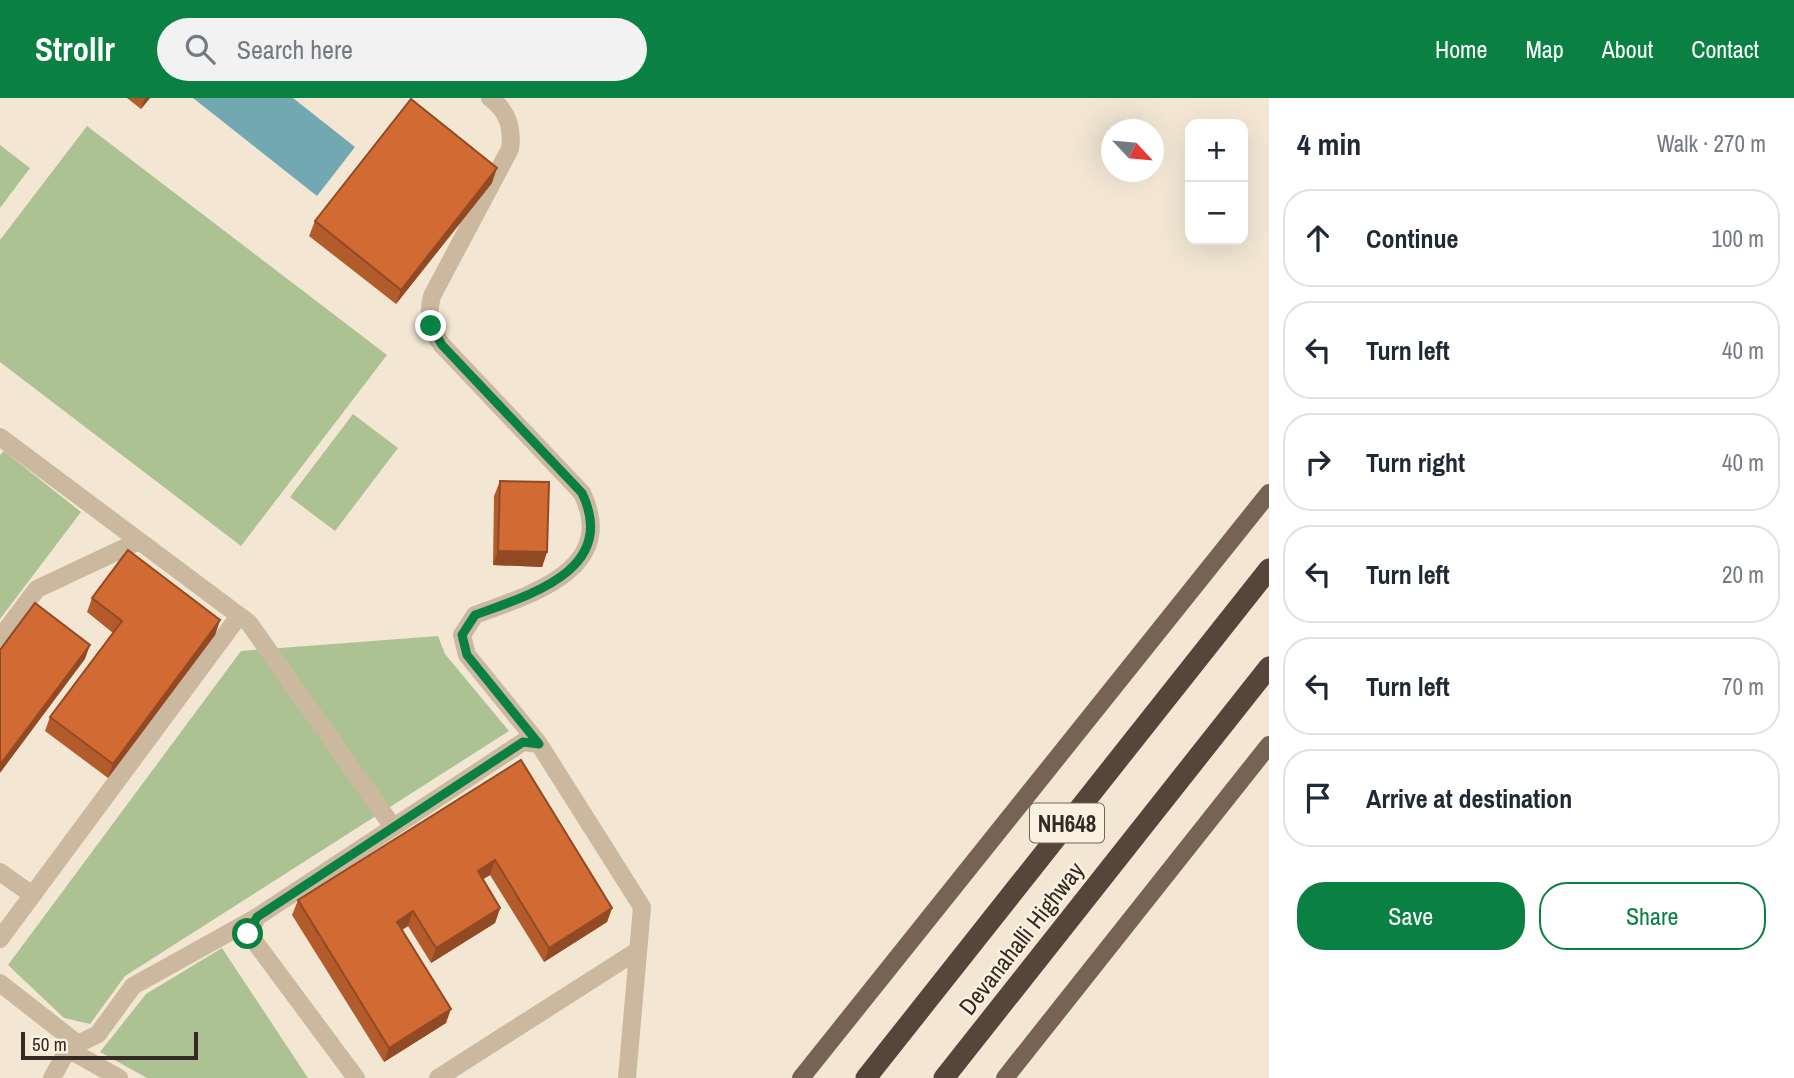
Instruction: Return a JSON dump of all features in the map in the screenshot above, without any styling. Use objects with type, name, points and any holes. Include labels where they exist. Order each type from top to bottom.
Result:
[{"type":"highway","name":"NH648","points":[[866,1078],[1269,569]]},
{"type":"highway","name":"Devanahalli Highway","points":[[944,1078],[1269,667]]},
{"type":"main road","points":[[800,1078],[1269,493]]},
{"type":"main road","points":[[1005,1078],[1269,745]]},
{"type":"lane","points":[[490,98],[508,118],[511,128],[510,149],[432,296],[429,315],[435,336],[442,345],[582,493],[587,504],[590,529],[588,541],[574,567],[551,583],[491,612],[475,615],[462,635],[467,655],[539,744],[642,907],[627,1078]]},
{"type":"lane","points":[[0,438],[249,623],[393,827]]},
{"type":"lane","points":[[0,638],[37,589],[139,541]]},
{"type":"lane","points":[[0,939],[239,616]]},
{"type":"lane","points":[[52,1078],[73,1047],[97,1034],[133,986],[257,917],[523,742],[539,744]]},
{"type":"lane","points":[[0,872],[31,894]]},
{"type":"lane","points":[[257,917],[248,934],[356,1078]]},
{"type":"lane","points":[[438,1078],[637,951]]},
{"type":"lane","points":[[0,983],[73,1047],[119,1078]]},
{"type":"green space","points":[[87,126],[387,355],[241,546],[0,362],[0,240]]},
{"type":"green space","points":[[0,145],[30,168],[0,208]]},
{"type":"green space","points":[[353,414],[398,448],[335,531],[290,497]]},
{"type":"green space","points":[[4,451],[81,512],[0,619],[0,455]]},
{"type":"green space","points":[[438,636],[445,654],[509,731],[125,976],[90,1024],[64,1018],[8,965],[241,651]]},
{"type":"green space","points":[[222,948],[308,1078],[147,1078],[100,1052],[146,994]]},
{"type":"water","points":[[193,98],[293,98],[355,147],[317,196]]},
{"type":"building","points":[[411,99],[497,168],[401,290],[315,221]]},
{"type":"building","points":[[500,481],[549,482],[547,552],[498,551]]},
{"type":"building","points":[[128,550],[220,620],[113,764],[50,717],[122,621],[92,598]]},
{"type":"building","points":[[35,603],[90,645],[0,765],[0,650]]},
{"type":"building","points":[[521,760],[612,908],[549,948],[495,860],[478,871],[500,908],[436,948],[413,911],[397,922],[451,1009],[389,1048],[298,900]]},
{"type":"route","points":[[248,934],[257,917],[523,742],[539,744],[467,655],[462,635],[464,628],[475,615],[491,612],[563,577],[574,567],[583,555],[588,541],[590,516],[587,504],[582,493],[442,345],[431,326]]}]
